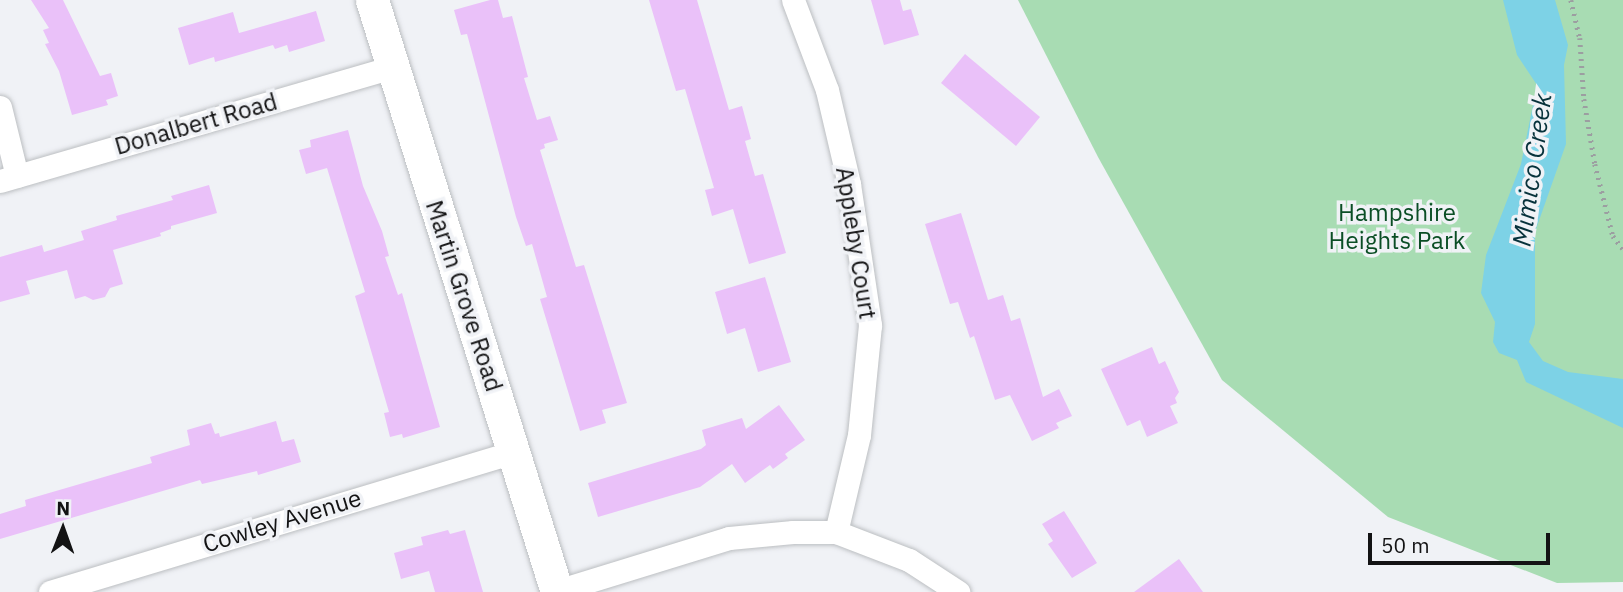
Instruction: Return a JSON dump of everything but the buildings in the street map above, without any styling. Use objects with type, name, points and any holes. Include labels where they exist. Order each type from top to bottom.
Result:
[{"type":"main road","name":"Martin Grove Road","points":[[372,0],[557,592]]},
{"type":"street","name":"Appleby Court","points":[[793,0],[827,90],[849,184],[870,325],[859,435],[836,532]]},
{"type":"street","name":"Donalbert Road","points":[[9,178],[392,67]]},
{"type":"street","points":[[0,107],[9,178]]},
{"type":"street","name":"Cowley Avenue","points":[[50,592],[513,452]]},
{"type":"street","points":[[557,592],[729,538],[793,531],[836,532],[909,560],[958,592]]},
{"type":"path","points":[[1571,0],[1580,38],[1584,100],[1595,164],[1613,236],[1623,249]]},
{"type":"green space","name":"Hampshire Heights Park","points":[[1018,0],[1623,0],[1623,582],[1557,583],[1388,517],[1222,380],[1098,157]]},
{"type":"water","name":"Mimico Creek","points":[[1503,0],[1555,0],[1568,45],[1564,65],[1566,144],[1535,232],[1535,324],[1529,342],[1543,361],[1568,372],[1623,379],[1623,428],[1526,382],[1517,360],[1499,353],[1493,342],[1495,322],[1481,293],[1486,255],[1521,164],[1537,85],[1517,55]]}]
